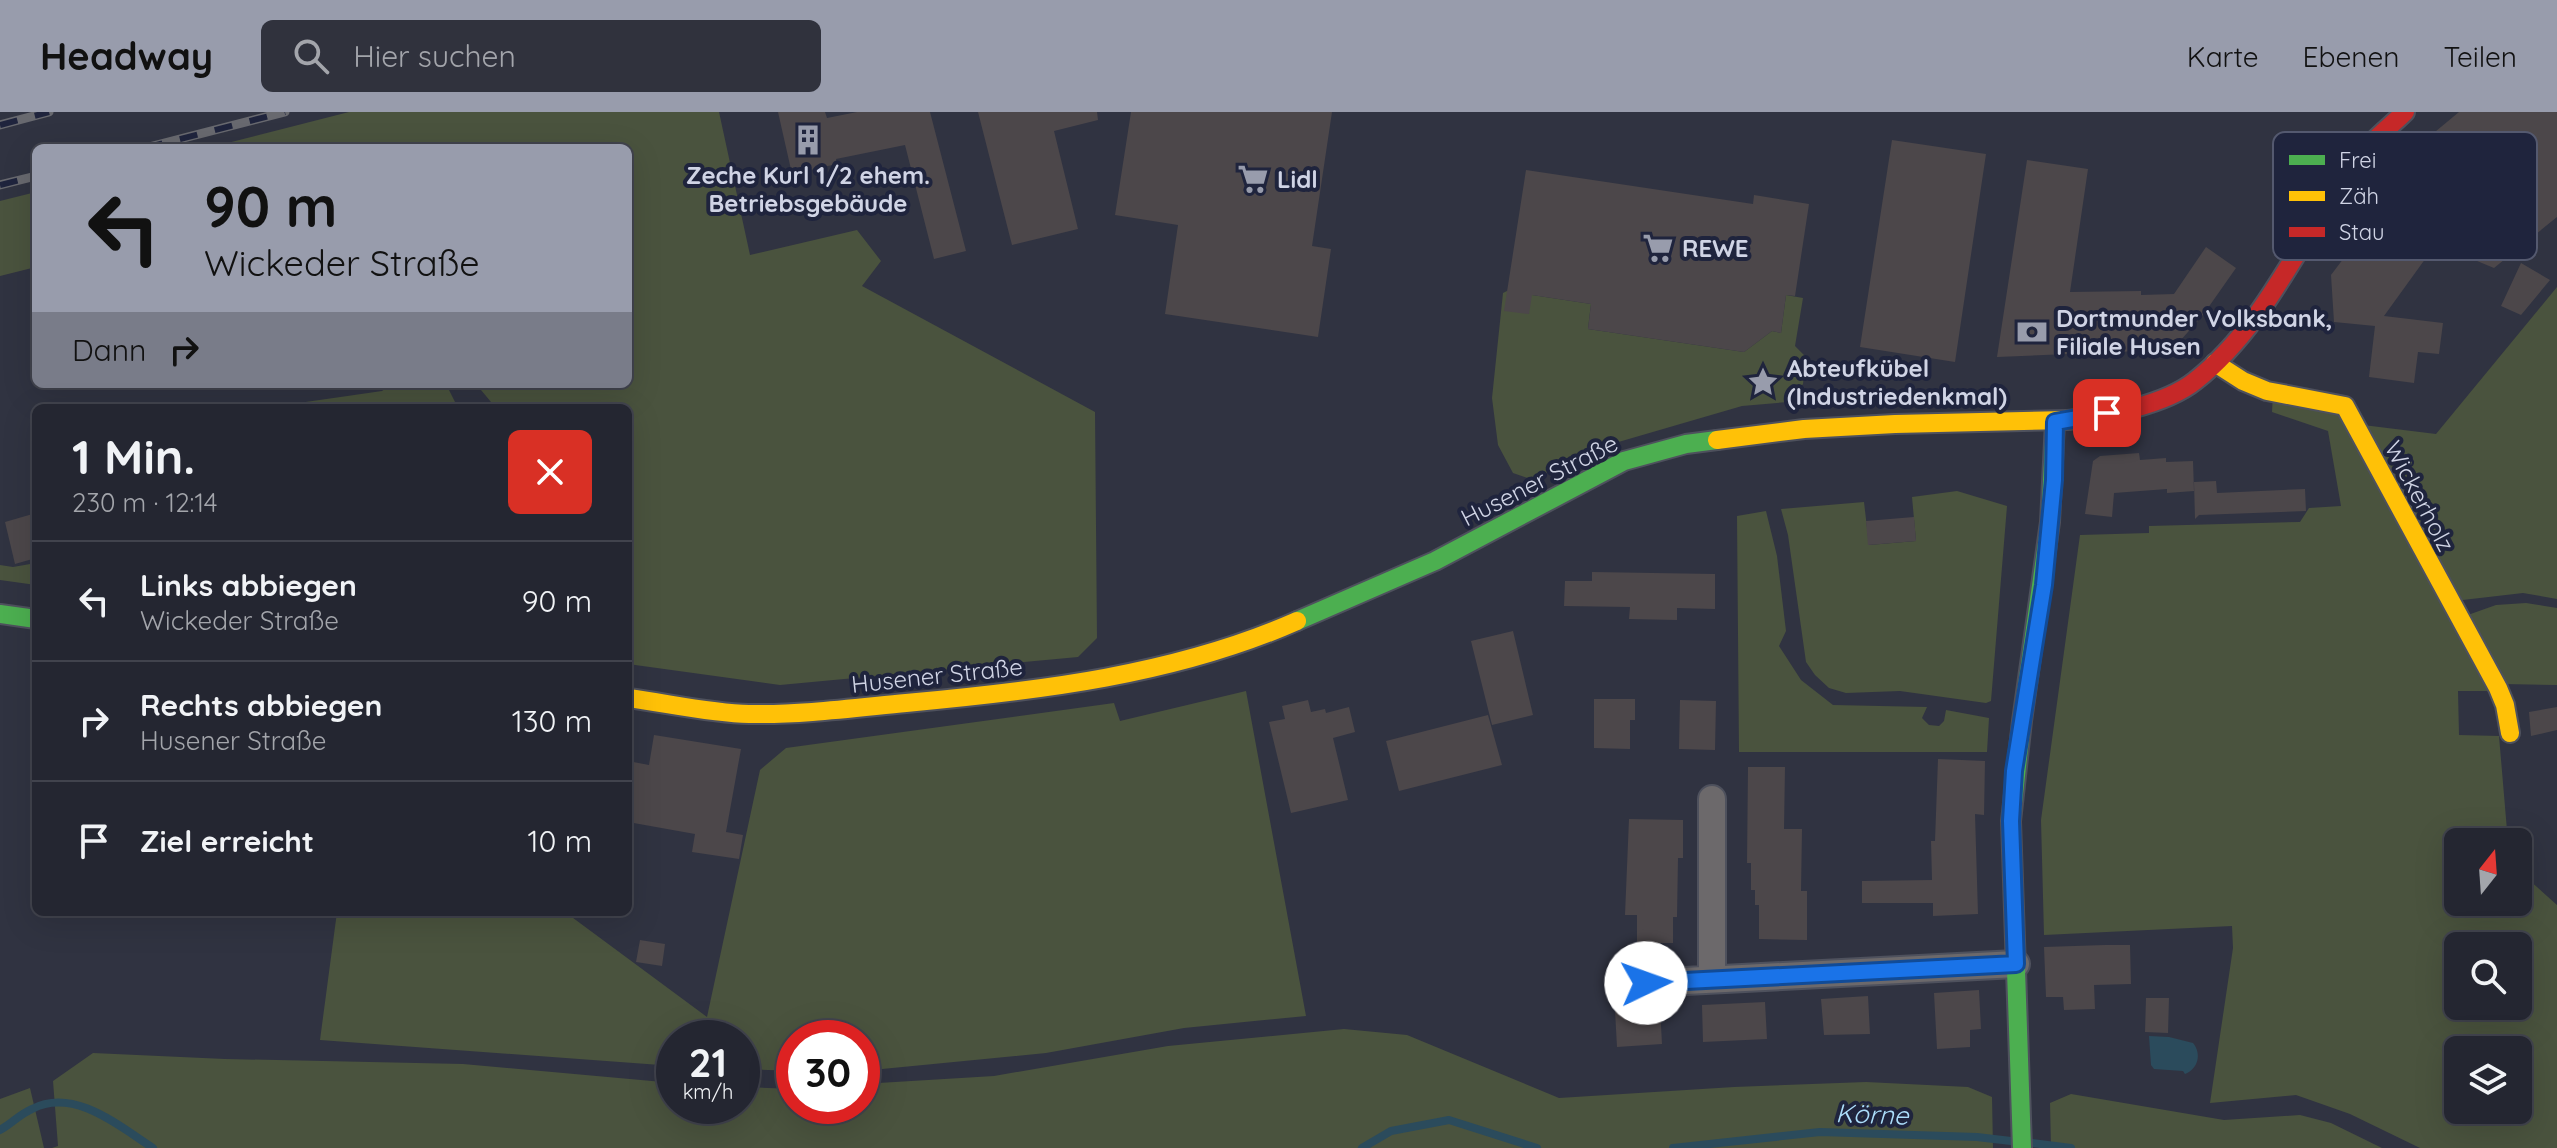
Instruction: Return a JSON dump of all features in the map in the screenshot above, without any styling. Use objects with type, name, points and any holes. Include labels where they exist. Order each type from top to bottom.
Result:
[{"type":"street","name":"Husener Straße","points":[[2384,132],[2405,112]]},
{"type":"street","name":"Husener Straße","points":[[632,699],[745,714],[800,713],[986,696],[1107,677],[1197,658],[1264,636],[1435,561],[1624,461],[1686,444],[1804,429],[1895,424],[2055,422],[2120,410],[2170,395],[2194,382],[2234,344],[2293,260]]},
{"type":"street","name":"Wickerholz","points":[[2215,363],[2243,381],[2267,391],[2345,406],[2498,688],[2510,733]]},
{"type":"street","points":[[2022,1148],[2011,821],[2014,771],[2044,585],[2054,480],[2055,422]]},
{"type":"street","points":[[0,614],[32,618]]},
{"type":"street","points":[[1712,799],[1712,979]]},
{"type":"street","points":[[1646,983],[2016,964]]},
{"type":"green space","points":[[349,112],[719,112],[750,255],[857,230],[881,261],[862,286],[1095,412],[1097,638],[1078,657],[780,685],[632,665],[632,404],[493,404],[479,388],[632,388],[632,144],[224,144]]},
{"type":"green space","points":[[32,193],[32,268],[0,276],[0,201]]},
{"type":"green space","points":[[2557,287],[2557,599],[2523,593],[2454,601],[2363,425],[2436,434]]},
{"type":"green space","points":[[1507,291],[1591,304],[1588,329],[1744,352],[1772,331],[1781,333],[1786,295],[1803,298],[1795,346],[1806,357],[1803,384],[1788,402],[1742,406],[1591,450],[1533,480],[1513,473],[1498,445],[1492,398],[1503,293]]},
{"type":"green space","points":[[386,388],[448,388],[456,404],[292,404]]},
{"type":"green space","points":[[2273,394],[2339,408],[2491,691],[2458,691],[2459,735],[2499,736],[2507,828],[2444,828],[2444,916],[2532,916],[2532,883],[2557,905],[2557,1148],[2420,1148],[2350,1114],[2296,1095],[2210,1103],[2233,948],[2232,926],[2044,935],[2041,820],[2080,535],[2149,533],[2149,526],[2300,522],[2309,508],[2341,506],[2328,431],[2272,412]]},
{"type":"green space","points":[[1957,491],[2007,506],[1991,701],[1986,703],[1900,691],[1846,693],[1829,688],[1806,662],[1788,535],[1781,509],[1864,502],[1869,545],[1916,541],[1912,497]]},
{"type":"green space","points":[[1766,511],[1777,556],[1786,631],[1779,646],[1801,680],[1833,705],[1927,707],[1922,718],[1929,725],[1939,726],[1944,721],[1946,710],[1989,718],[1987,752],[1739,752],[1737,516]]},
{"type":"green space","points":[[32,564],[32,584],[0,580],[0,565],[13,567]]},
{"type":"green space","points":[[2526,603],[2557,608],[2557,685],[2503,684],[2465,616],[2496,605]]},
{"type":"green space","points":[[1246,691],[1306,1016],[1184,1028],[1046,1053],[880,1069],[880,1020],[776,1020],[776,1070],[760,1070],[760,1020],[656,1020],[656,1065],[320,1040],[336,916],[570,916],[707,1017],[760,770],[786,748],[1114,703],[1120,721]]},
{"type":"green space","points":[[1344,1029],[1407,1035],[1559,1098],[1866,1082],[1968,1087],[1992,1097],[1993,1148],[52,1148],[58,1146],[53,1081],[93,1053],[463,1064],[656,1081],[656,1124],[760,1124],[760,1088],[776,1088],[776,1124],[880,1124],[880,1083],[994,1076],[1168,1046]]},
{"type":"green space","points":[[30,1088],[44,1148],[0,1148],[0,1099]]},
{"type":"green space","points":[[2071,1094],[2224,1120],[2300,1115],[2331,1123],[2382,1148],[2051,1148],[2050,1103]]},
{"type":"water","points":[[2149,1036],[2193,1043],[2198,1056],[2196,1065],[2185,1074],[2183,1071],[2154,1069]]},
{"type":"building","points":[[778,112],[825,112],[827,118],[857,112],[930,112],[966,251],[934,259],[905,145],[836,159],[837,164],[792,174]]},
{"type":"building","points":[[978,112],[1097,112],[1098,120],[1054,131],[1078,229],[1012,245]]},
{"type":"building","name":"Lidl","points":[[1131,112],[1332,112],[1312,246],[1331,249],[1318,337],[1165,314],[1178,225],[1115,215]]},
{"type":"building","points":[[2459,112],[2557,112],[2557,217],[2537,233],[2537,132],[2435,132]]},
{"type":"building","points":[[1892,140],[1986,154],[1955,362],[1860,347]]},
{"type":"building","points":[[2027,160],[2088,169],[2070,292],[2174,294],[2206,247],[2236,268],[2203,315],[2180,341],[2163,350],[1997,357]]},
{"type":"building","name":"REWE","points":[[1526,170],[1753,204],[1754,195],[1809,204],[1795,296],[1786,295],[1781,333],[1772,331],[1744,352],[1588,329],[1591,304],[1532,295],[1529,314],[1504,311]]},
{"type":"building","points":[[2342,260],[2424,260],[2384,316],[2443,323],[2439,354],[2418,352],[2414,383],[2369,377],[2375,326],[2334,322],[2331,275]]},
{"type":"building","points":[[2475,260],[2504,260],[2494,268]]},
{"type":"building","points":[[2521,263],[2550,280],[2521,315],[2501,306]]},
{"type":"building","points":[[2139,453],[2140,460],[2166,458],[2166,462],[2193,461],[2194,491],[2167,493],[2167,489],[2114,493],[2112,517],[2085,514],[2093,461],[2100,456]]},
{"type":"building","points":[[2216,481],[2217,493],[2305,489],[2306,511],[2199,515],[2195,519],[2194,482]]},
{"type":"building","points":[[32,514],[32,559],[15,564],[5,522]]},
{"type":"building","points":[[1914,517],[1916,541],[1868,545],[1866,521]]},
{"type":"building","points":[[1592,572],[1715,574],[1715,609],[1677,608],[1677,620],[1629,619],[1630,607],[1564,606],[1565,581],[1592,581]]},
{"type":"building","points":[[1513,631],[1533,715],[1492,725],[1471,641]]},
{"type":"building","points":[[1594,699],[1635,699],[1635,720],[1630,720],[1630,749],[1594,748]]},
{"type":"building","points":[[1308,700],[1311,712],[1325,709],[1326,713],[1349,707],[1355,732],[1333,738],[1348,800],[1291,813],[1269,722],[1285,719],[1282,706]]},
{"type":"building","points":[[1680,700],[1716,701],[1715,750],[1679,749]]},
{"type":"building","points":[[2557,707],[2557,730],[2531,736],[2529,712]]},
{"type":"building","points":[[1488,715],[1502,765],[1399,791],[1386,741]]},
{"type":"building","points":[[654,735],[741,749],[726,832],[743,835],[739,859],[692,852],[695,834],[632,823],[632,762],[649,765]]},
{"type":"building","points":[[1938,759],[1985,761],[1984,815],[1975,814],[1978,914],[1933,916],[1933,903],[1862,903],[1862,881],[1932,880],[1931,841],[1935,841]]},
{"type":"building","points":[[1748,767],[1785,767],[1784,829],[1802,829],[1801,891],[1807,891],[1807,940],[1759,939],[1759,905],[1755,905],[1755,890],[1751,890],[1751,863],[1747,863]]},
{"type":"building","points":[[1629,819],[1683,820],[1683,858],[1678,858],[1677,917],[1673,917],[1673,943],[1637,943],[1637,915],[1625,915]]},
{"type":"building","points":[[640,940],[665,944],[662,966],[636,962]]},
{"type":"building","points":[[2130,945],[2131,984],[2094,985],[2095,1009],[2064,1010],[2063,997],[2046,997],[2044,947]]},
{"type":"building","points":[[1979,990],[1981,1029],[1970,1030],[1970,1047],[1937,1049],[1934,993]]},
{"type":"building","points":[[1868,996],[1870,1034],[1824,1035],[1821,999]]},
{"type":"building","points":[[2146,998],[2169,998],[2168,1033],[2145,1032]]},
{"type":"building","points":[[1765,1002],[1767,1039],[1703,1042],[1702,1005]]},
{"type":"building","points":[[1660,1007],[1662,1044],[1617,1047],[1615,1010]]},
{"type":"waterway","name":"Körne","points":[[0,1130],[32,1109],[48,1103],[64,1103],[96,1112],[153,1148]]},
{"type":"waterway","name":"Körne","points":[[1362,1148],[1391,1131],[1449,1120],[1537,1148]]},
{"type":"waterway","name":"Körne","points":[[1673,1148],[1820,1132],[2011,1141]]},
{"type":"waterway","name":"Körne","points":[[2032,1143],[2071,1148]]},
{"type":"railway","points":[[0,125],[49,112]]},
{"type":"railway","points":[[161,144],[285,112]]},
{"type":"railway","points":[[0,185],[32,177]]},
{"type":"traffic: fast","points":[[2022,1148],[2011,821],[2050,522],[2055,422]]},
{"type":"traffic: fast","points":[[1297,621],[1435,561],[1624,461],[1686,444],[1717,440]]},
{"type":"traffic: fast","points":[[0,614],[32,618]]},
{"type":"traffic: slow","points":[[2215,363],[2243,381],[2267,391],[2345,406],[2498,688],[2510,733]]},
{"type":"traffic: slow","points":[[1717,440],[1804,429],[2068,420]]},
{"type":"traffic: slow","points":[[632,699],[719,712],[769,714],[1006,693],[1154,668],[1251,640],[1297,621]]},
{"type":"traffic: jam","points":[[2383,132],[2405,112]]},
{"type":"traffic: jam","points":[[2068,420],[2100,416],[2152,403],[2195,381],[2245,331],[2293,260]]},
{"type":"place","name":"Zeche Kurl 1/2 ehem. Betriebsgebäude","points":[[808,140]]},
{"type":"place","name":"Lidl","points":[[1253,179]]},
{"type":"place","name":"REWE","points":[[1658,248]]},
{"type":"place","name":"Dortmunder Volksbank, Filiale Husen","points":[[2032,332]]},
{"type":"place","name":"Abteufkübel (Industriedenkmal)","points":[[1763,382]]},
{"type":"route","points":[[1646,983],[2016,964],[2011,821],[2014,771],[2044,585],[2056,461],[2055,422],[2107,413]]}]
